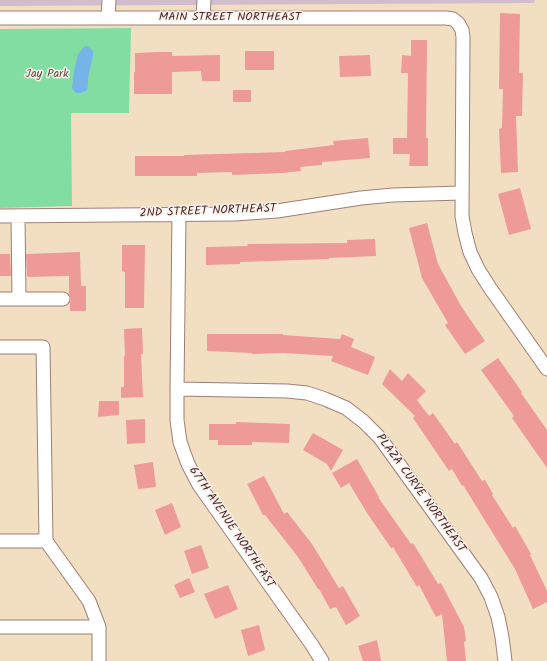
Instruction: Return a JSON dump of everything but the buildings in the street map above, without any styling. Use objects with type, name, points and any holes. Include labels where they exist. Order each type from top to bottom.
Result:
[{"type":"street","points":[[108,18],[109,0]]},
{"type":"street","points":[[203,18],[204,0]]},
{"type":"street","name":"MAIN STREET NORTHEAST","points":[[0,18],[453,19],[458,23],[462,30],[463,37],[462,193]]},
{"type":"street","points":[[462,193],[462,216],[465,233],[470,252],[478,269],[547,369]]},
{"type":"street","name":"2ND STREET NORTHEAST","points":[[0,216],[235,214],[393,195],[462,193]]},
{"type":"street","name":"67TH AVENUE NORTHEAST","points":[[179,215],[177,420],[180,442],[188,464],[200,485],[322,661]]},
{"type":"street","points":[[18,216],[19,299]]},
{"type":"street","points":[[0,299],[63,299]]},
{"type":"street","points":[[0,347],[43,347],[46,541],[89,602],[99,627],[99,661]]},
{"type":"street","name":"PLAZA CURVE NORTHEAST","points":[[177,389],[287,391],[307,393],[346,408],[363,421],[380,438],[481,578],[491,597],[498,618],[505,661]]},
{"type":"street","points":[[0,541],[46,541]]},
{"type":"street","points":[[0,627],[99,627]]},
{"type":"shaded area","points":[[0,0],[535,0],[534,3],[0,6]]},
{"type":"green space","name":"Jay Park","points":[[131,28],[129,113],[71,113],[72,206],[0,208],[0,29]]},
{"type":"water","points":[[87,46],[93,51],[93,55],[87,90],[81,93],[76,93],[72,88],[74,71],[78,54],[84,47]]}]
